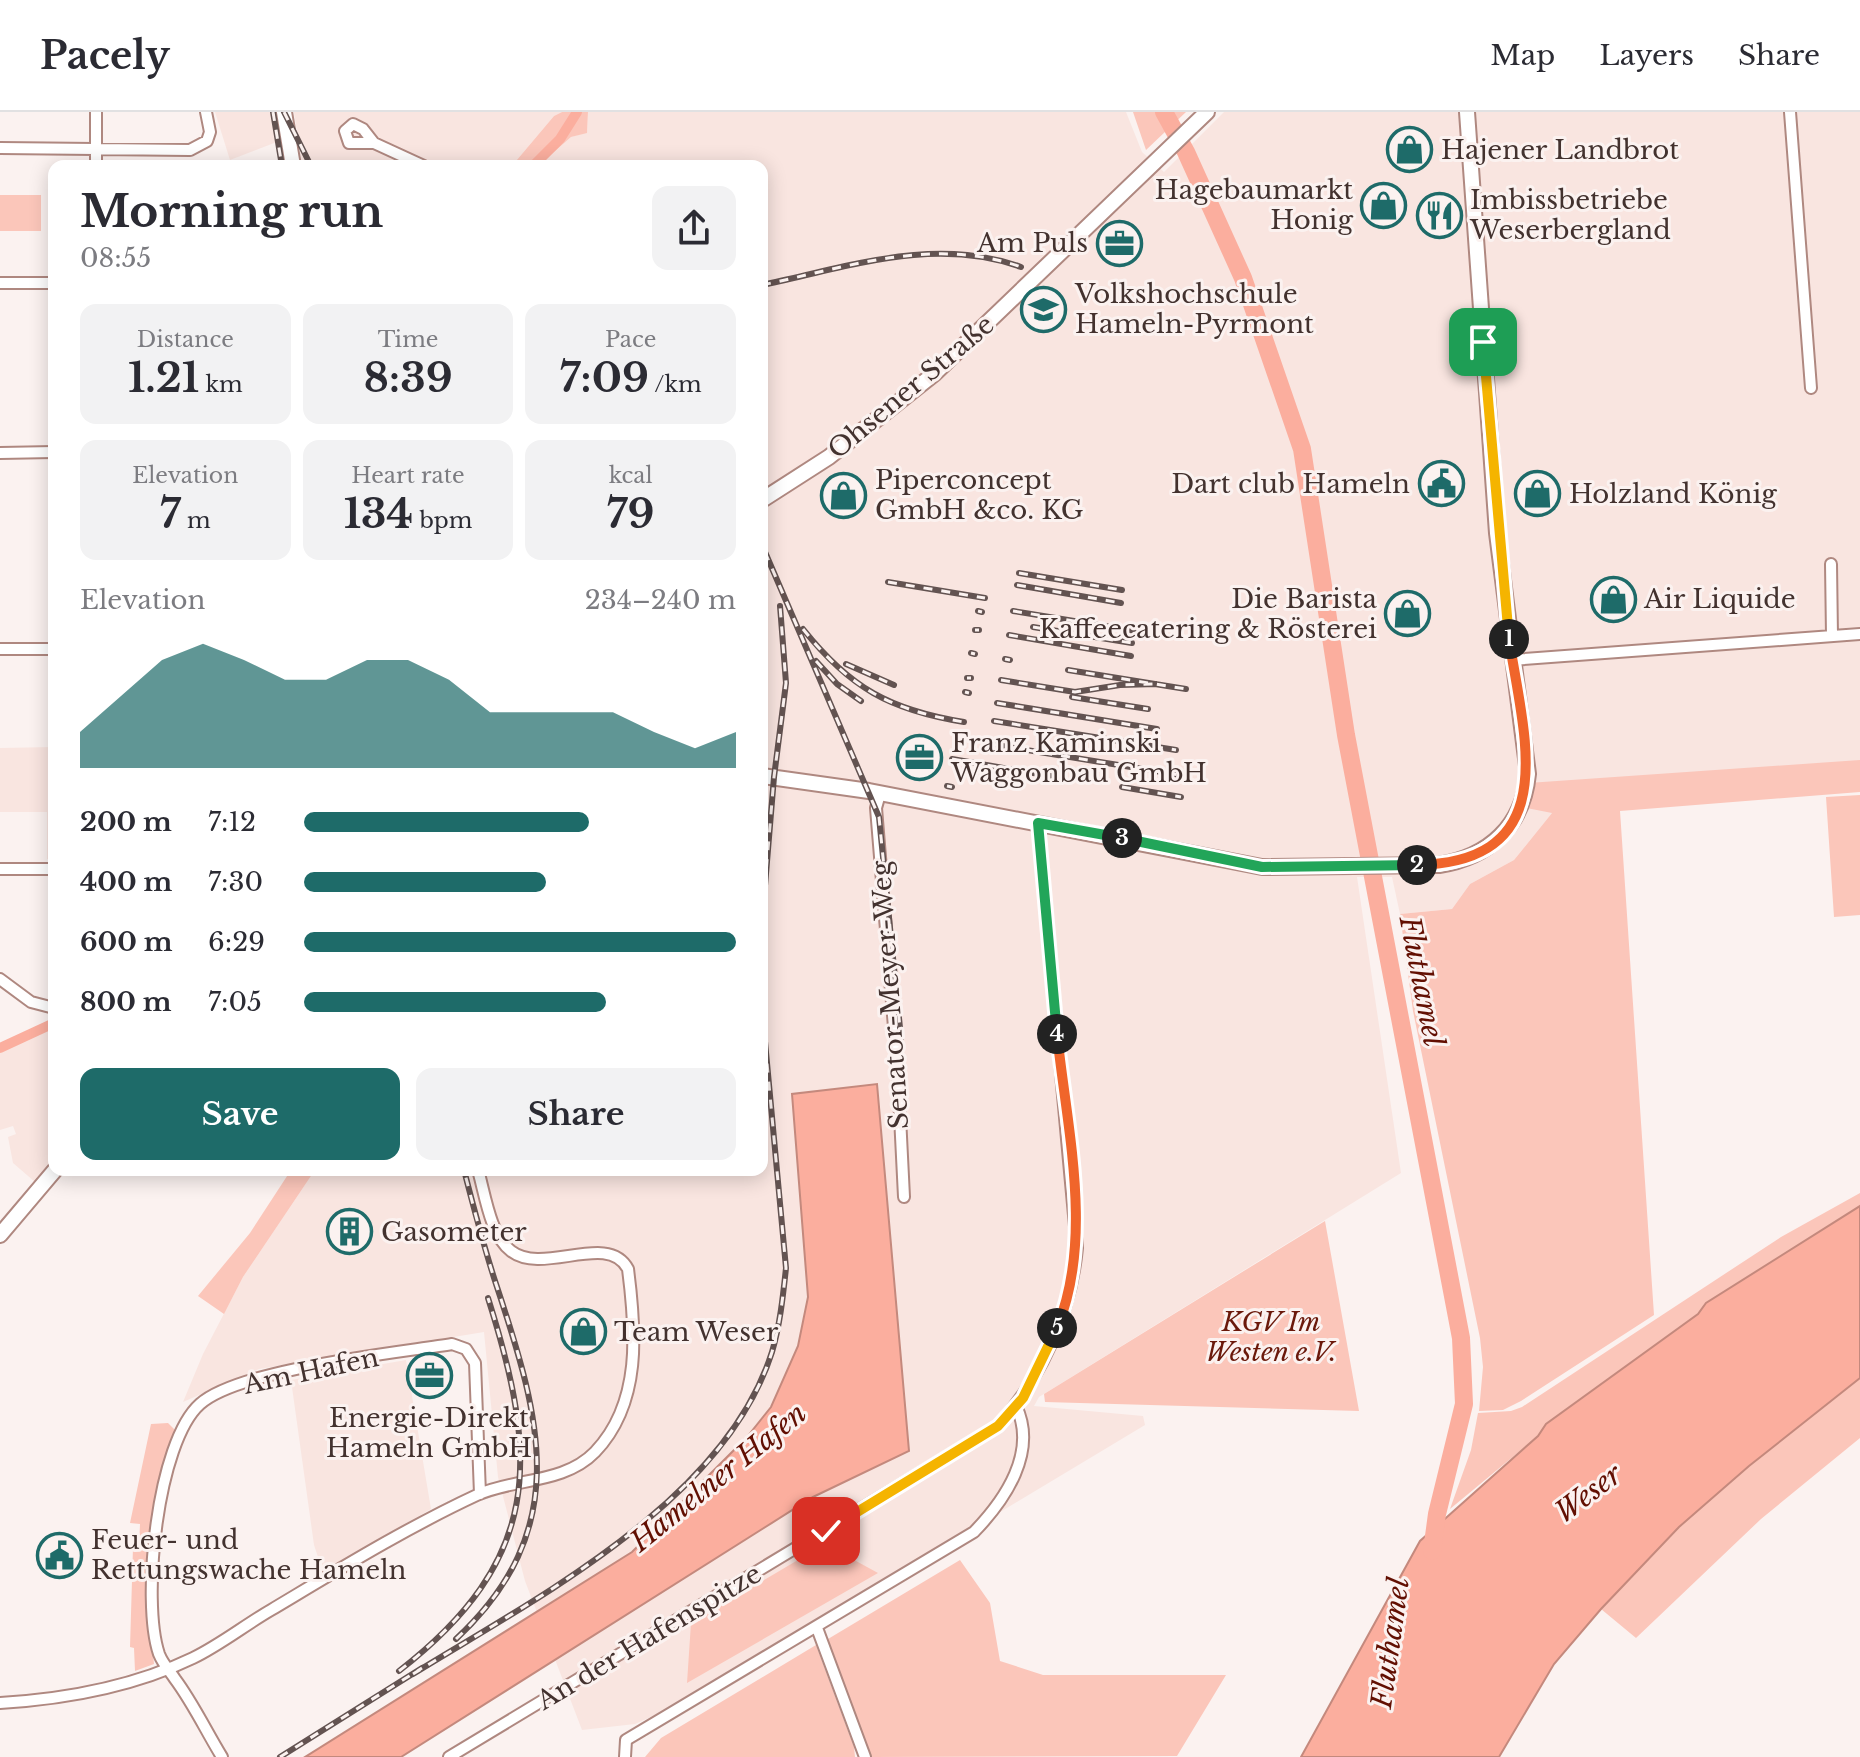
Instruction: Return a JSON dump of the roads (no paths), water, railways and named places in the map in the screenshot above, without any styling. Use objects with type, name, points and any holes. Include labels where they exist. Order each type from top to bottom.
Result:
[{"type":"street","points":[[96,112],[96,160]]},
{"type":"street","points":[[0,148],[96,150],[201,147],[210,132],[206,112]]},
{"type":"street","points":[[284,112],[292,160]]},
{"type":"street","name":"Ohsener Straße","points":[[768,496],[829,457],[934,374],[1207,112]]},
{"type":"street","points":[[768,777],[808,780],[1262,867],[1439,865],[1478,855],[1492,846],[1521,808],[1528,774],[1497,533],[1467,112]]},
{"type":"street","points":[[1790,112],[1811,388]]},
{"type":"street","points":[[374,143],[411,160]]},
{"type":"street","points":[[0,283],[48,283]]},
{"type":"street","points":[[0,453],[48,452]]},
{"type":"street","points":[[1831,564],[1832,636]]},
{"type":"street","points":[[1512,660],[1860,634]]},
{"type":"street","points":[[0,649],[48,649]]},
{"type":"street","name":"Senator-Meyer-Weg","points":[[880,794],[876,808],[898,1076],[904,1197]]},
{"type":"street","name":"An der Hafenspitze","points":[[449,1757],[998,1426],[1016,1406],[1058,1327],[1069,1298],[1077,1248],[1038,823]]},
{"type":"street","points":[[0,869],[48,869]]},
{"type":"street","points":[[0,979],[31,1002],[48,1006]]},
{"type":"street","points":[[0,1234],[50,1176]]},
{"type":"street","points":[[0,1703],[90,1693],[195,1658],[400,1535],[480,1494],[553,1476],[594,1454],[619,1415],[629,1391],[634,1358],[631,1289],[622,1258],[610,1253],[544,1259],[523,1257],[510,1251],[497,1230],[480,1176]]},
{"type":"street","name":"Am Hafen","points":[[222,1757],[166,1669],[154,1635],[152,1582],[158,1515],[168,1468],[184,1425],[201,1403],[235,1385],[272,1374],[452,1344],[466,1349],[475,1363],[480,1494]]},
{"type":"street","points":[[625,1757],[626,1740],[959,1545],[999,1507],[1012,1485],[1020,1457],[1022,1419],[1016,1406]]},
{"type":"street","points":[[817,1628],[865,1757]]},
{"type":"water","name":"Hamelner Hafen","points":[[877,1084],[909,1451],[813,1497],[401,1757],[305,1757],[632,1552],[747,1437],[771,1407],[798,1346],[808,1297],[792,1094]]},
{"type":"water","name":"Weser","points":[[1860,1206],[1860,1378],[1749,1466],[1679,1527],[1554,1664],[1499,1757],[1301,1757],[1420,1541],[1538,1436],[1546,1424],[1698,1314],[1706,1303]]},
{"type":"waterway","points":[[539,160],[560,139],[577,112]]},
{"type":"waterway","name":"Fluthamel","points":[[1164,112],[1186,152],[1243,278],[1302,449],[1346,735],[1461,1338],[1464,1404],[1437,1514],[1432,1551]]},
{"type":"waterway","points":[[0,1048],[48,1026]]},
{"type":"railway","points":[[273,112],[281,160]]},
{"type":"railway","points":[[284,112],[308,160]]},
{"type":"railway","points":[[768,284],[859,263],[924,254],[989,258],[1021,267]]},
{"type":"railway","points":[[768,559],[879,817],[901,1038]]},
{"type":"railway","points":[[1019,573],[1122,590]]},
{"type":"railway","points":[[888,582],[985,598]]},
{"type":"railway","points":[[1017,585],[1121,603]]},
{"type":"railway","points":[[768,850],[786,683],[780,606]]},
{"type":"railway","points":[[978,611],[982,612]]},
{"type":"railway","points":[[1013,611],[1136,631]]},
{"type":"railway","points":[[1033,627],[1132,643]]},
{"type":"railway","points":[[803,629],[838,667],[873,693],[914,711],[964,722]]},
{"type":"railway","points":[[1009,635],[1131,656]]},
{"type":"railway","points":[[971,653],[975,654]]},
{"type":"railway","points":[[1005,659],[1010,660]]},
{"type":"railway","points":[[816,661],[837,684],[861,701]]},
{"type":"railway","points":[[846,664],[894,685]]},
{"type":"railway","points":[[1068,670],[1186,689]]},
{"type":"railway","points":[[1001,680],[1075,692],[1120,685],[1156,684]]},
{"type":"railway","points":[[965,692],[969,693]]},
{"type":"railway","points":[[1072,697],[1148,709]]},
{"type":"railway","points":[[997,703],[1157,729]]},
{"type":"railway","points":[[994,721],[1176,750]]},
{"type":"railway","points":[[956,739],[961,740]]},
{"type":"railway","points":[[990,744],[1186,776]]},
{"type":"railway","points":[[952,759],[1056,777]]},
{"type":"railway","points":[[947,786],[952,787]]},
{"type":"railway","points":[[1122,787],[1181,797]]},
{"type":"railway","points":[[413,1674],[569,1578],[622,1540],[671,1499],[714,1454],[748,1405],[772,1352],[786,1268],[768,1074]]},
{"type":"railway","points":[[456,1639],[493,1598],[518,1557],[532,1515],[537,1472],[534,1428],[526,1383],[466,1176]]},
{"type":"railway","points":[[399,1671],[446,1629],[481,1588],[504,1546],[517,1503],[520,1457],[516,1408],[488,1298]]},
{"type":"railway","points":[[280,1757],[422,1668]]},
{"type":"place","name":"Hajener Landbrot","points":[[1410,150]]},
{"type":"place","name":"Hagebaumarkt Honig","points":[[1384,205]]},
{"type":"place","name":"Imbissbetriebe Weserbergland","points":[[1439,215]]},
{"type":"place","name":"Am Puls","points":[[1119,243]]},
{"type":"place","name":"Volkshochschule Hameln-Pyrmont","points":[[1044,309]]},
{"type":"place","name":"Dart club Hameln","points":[[1441,484]]},
{"type":"place","name":"Holzland König","points":[[1538,494]]},
{"type":"place","name":"Piperconcept GmbH &co. KG","points":[[844,495]]},
{"type":"place","name":"Air Liquide","points":[[1613,599]]},
{"type":"place","name":"Die Barista Kaffeecatering & Rösterei","points":[[1408,614]]},
{"type":"place","name":"Franz Kaminski Waggonbau GmbH","points":[[920,758]]},
{"type":"place","name":"Gasometer","points":[[350,1232]]},
{"type":"place","name":"Team Weser","points":[[583,1332]]},
{"type":"place","name":"Energie-Direkt Hameln GmbH","points":[[429,1375]]},
{"type":"place","name":"Feuer- und Rettungswache Hameln","points":[[60,1555]]},
{"type":"park label","name":"KGV Im Westen e.V.","points":[[1271,1337]]}]
